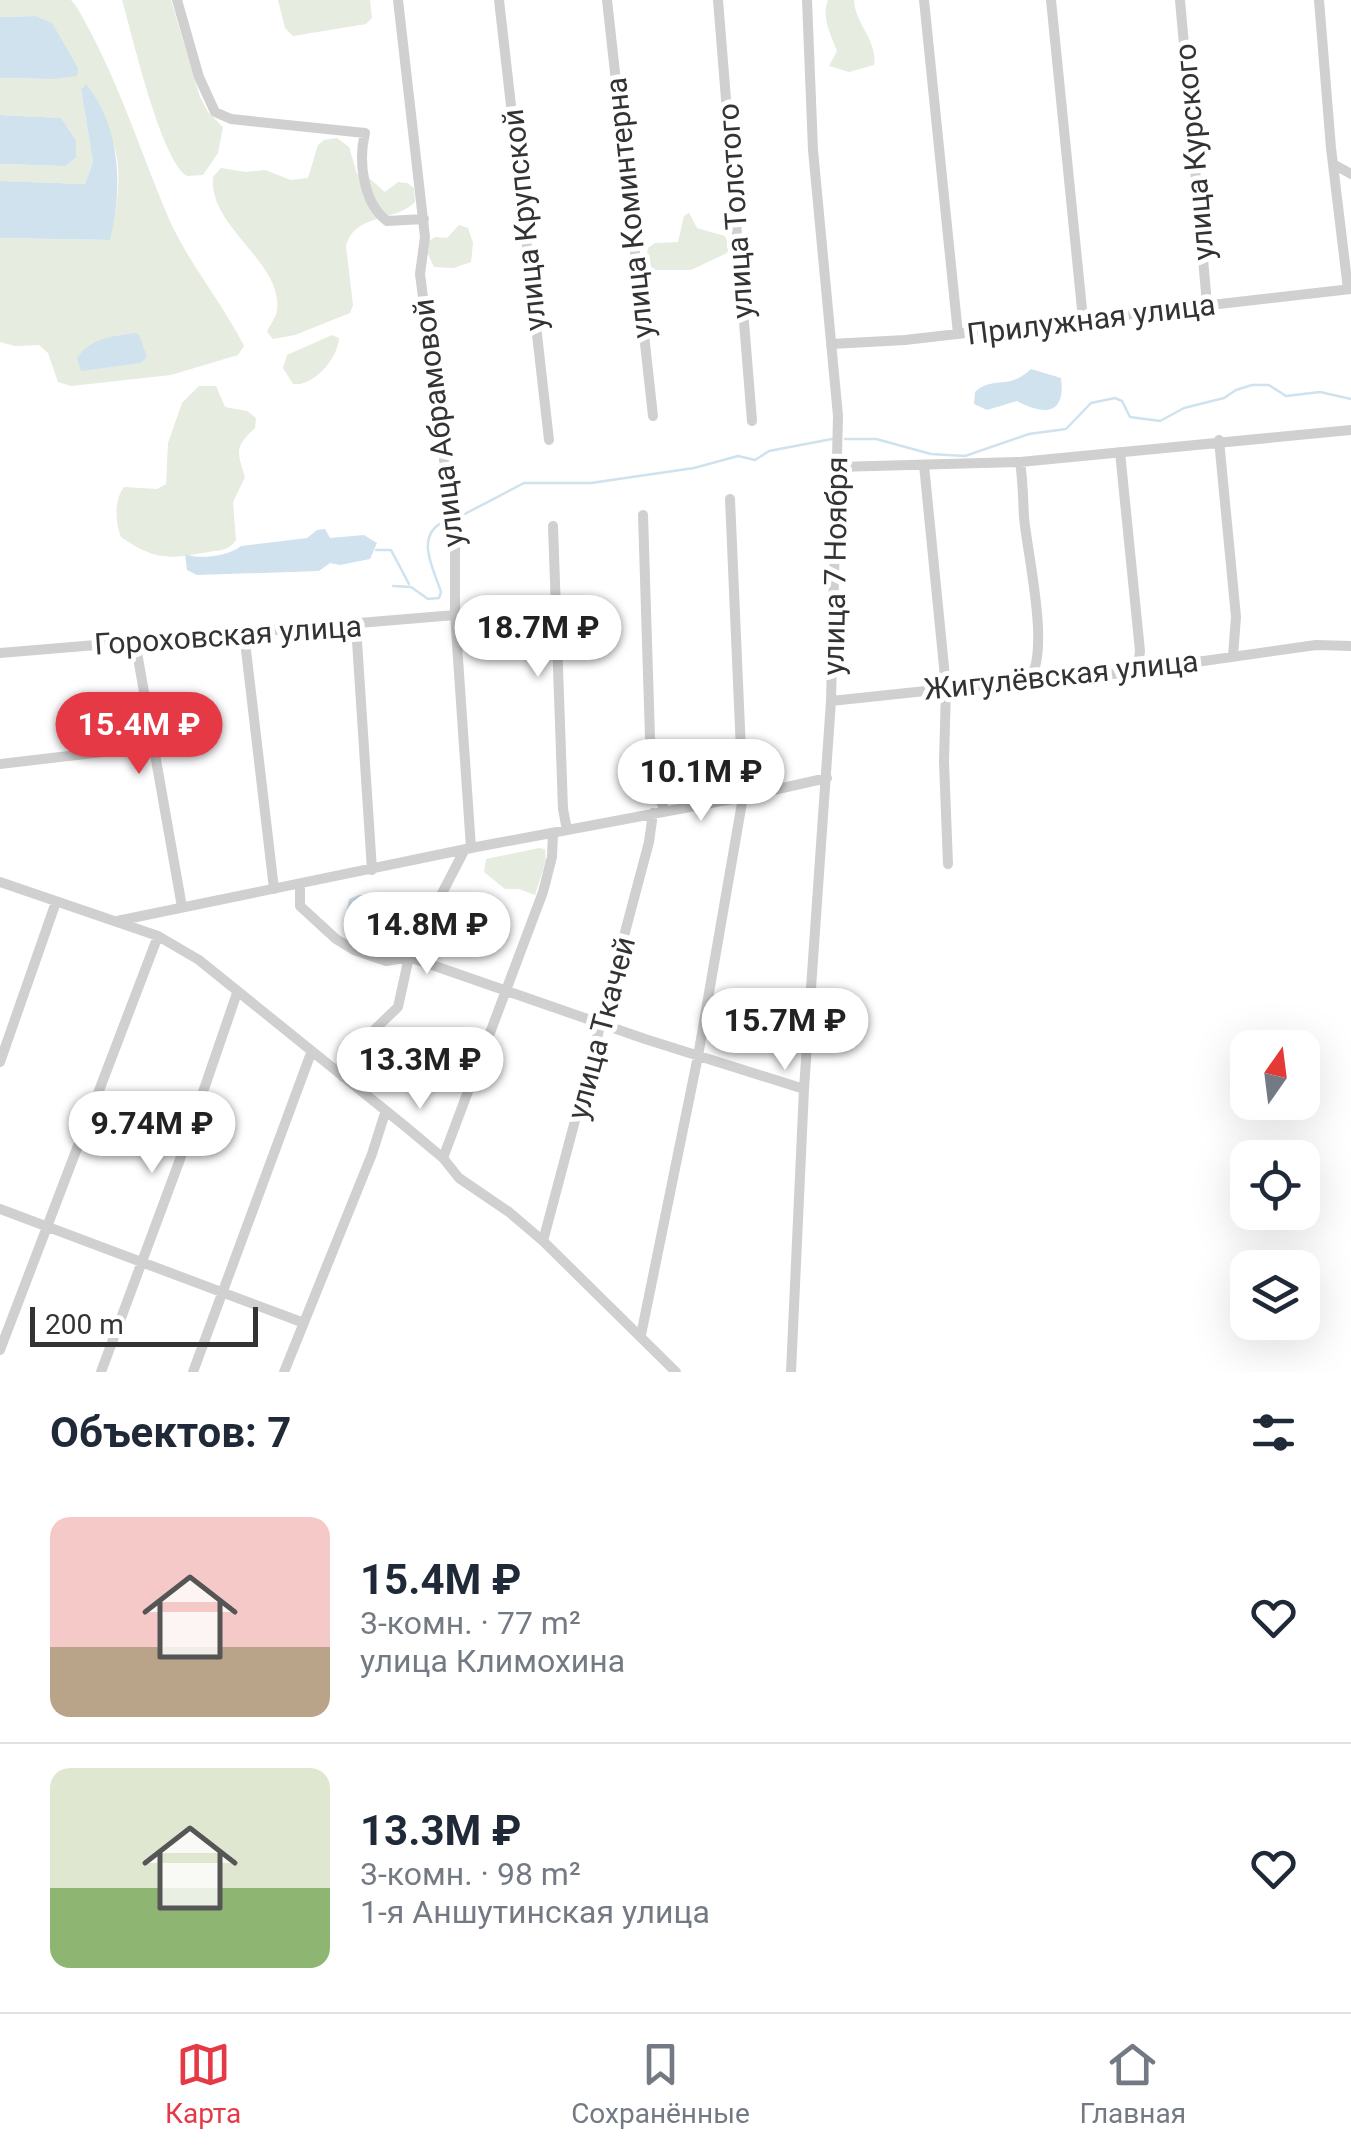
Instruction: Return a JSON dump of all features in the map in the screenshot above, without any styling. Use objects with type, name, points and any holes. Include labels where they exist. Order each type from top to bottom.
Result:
[{"type":"street","points":[[177,0],[199,77],[215,112],[231,119],[365,133],[367,193],[376,212],[387,221],[424,219]]},
{"type":"street","name":"улица Абрамовой","points":[[398,0],[424,219],[420,274],[455,544],[468,848]]},
{"type":"street","name":"улица Крупской","points":[[500,0],[549,440]]},
{"type":"street","name":"улица Коминтерна","points":[[607,0],[652,416]]},
{"type":"street","name":"улица Толстого","points":[[718,0],[752,421]]},
{"type":"street","name":"улица 7 Ноября","points":[[792,1372],[804,1088],[831,702],[838,416],[813,150],[806,0]]},
{"type":"street","points":[[924,0],[958,334]]},
{"type":"street","points":[[1051,0],[1083,319]]},
{"type":"street","name":"улица Курского","points":[[1180,0],[1207,304]]},
{"type":"street","points":[[1319,0],[1333,164],[1349,289]]},
{"type":"street","points":[[1333,164],[1351,174]]},
{"type":"street","name":"Прилужная улица","points":[[831,344],[1153,314],[1207,304],[1349,289]]},
{"type":"street","points":[[837,467],[1020,462],[1351,430]]},
{"type":"street","points":[[1219,440],[1236,617],[1233,656]]},
{"type":"street","points":[[1120,452],[1141,656],[1136,672]]},
{"type":"street","points":[[1020,462],[1024,519],[1033,566],[1038,656],[1029,680]]},
{"type":"street","points":[[924,465],[946,687],[948,864]]},
{"type":"street","points":[[641,1334],[698,1056],[743,797],[730,498]]},
{"type":"street","name":"улица Ткачей","points":[[543,1241],[659,811],[651,769],[643,515]]},
{"type":"street","points":[[553,526],[567,830]]},
{"type":"street","name":"Гороховская улица","points":[[0,653],[456,616]]},
{"type":"street","points":[[356,626],[372,870]]},
{"type":"street","points":[[244,633],[274,889]]},
{"type":"street","points":[[135,640],[182,907]]},
{"type":"street","name":"Жигулёвская улица","points":[[831,702],[946,687],[1029,680],[1057,682],[1316,645],[1351,646]]},
{"type":"street","points":[[0,764],[154,746]]},
{"type":"street","points":[[116,922],[827,778]]},
{"type":"street","points":[[443,1158],[547,879],[553,832]]},
{"type":"street","points":[[343,1077],[371,1034],[398,1006],[409,957],[468,848]]},
{"type":"street","points":[[0,882],[158,936],[199,960],[443,1158],[459,1178],[543,1241],[676,1372]]},
{"type":"street","points":[[300,884],[300,906],[354,950],[386,960],[409,957],[804,1088]]},
{"type":"street","points":[[0,1062],[56,902]]},
{"type":"street","points":[[0,1350],[158,936]]},
{"type":"street","points":[[101,1372],[237,993]]},
{"type":"street","points":[[193,1372],[311,1053]]},
{"type":"street","points":[[284,1372],[385,1113]]},
{"type":"street","points":[[0,1209],[304,1324]]},
{"type":"shaded area","points":[[0,0],[71,0],[76,6],[115,84],[177,236],[244,346],[238,355],[171,375],[71,386],[58,382],[48,353],[39,345],[0,342],[0,238],[109,240],[118,181],[112,138],[81,91],[93,162],[85,184],[0,181],[0,164],[65,166],[76,158],[76,140],[61,118],[0,115],[0,78],[53,79],[34,16],[0,17]]},
{"type":"shaded area","points":[[122,0],[171,0],[200,97],[223,127],[218,153],[203,175],[187,176],[167,147]]},
{"type":"shaded area","points":[[278,0],[370,0],[372,18],[366,24],[293,36],[285,28]]},
{"type":"shaded area","points":[[828,0],[854,0],[873,48],[874,65],[849,72],[829,66],[837,51],[826,19]]},
{"type":"shaded area","points":[[337,138],[349,147],[357,174],[369,178],[385,192],[398,182],[407,183],[414,188],[415,202],[367,223],[351,235],[346,246],[353,305],[350,313],[295,335],[273,339],[267,332],[276,313],[276,293],[269,276],[222,212],[213,177],[221,168],[265,170],[291,180],[308,178],[318,145]]},
{"type":"shaded area","points":[[689,213],[697,228],[725,236],[727,253],[691,270],[651,270],[646,259],[648,248],[655,243],[678,242],[684,216]]},
{"type":"shaded area","points":[[459,225],[468,228],[473,243],[471,262],[454,268],[434,267],[428,254],[429,241],[447,238]]},
{"type":"shaded area","points":[[332,335],[339,338],[330,362],[309,381],[293,384],[283,368],[287,355]]},
{"type":"shaded area","points":[[199,386],[216,386],[225,407],[247,411],[256,418],[255,428],[239,450],[245,477],[233,502],[236,540],[220,550],[173,557],[153,554],[121,537],[118,498],[124,487],[157,489],[166,484],[168,443],[182,403]]},
{"type":"shaded area","points":[[545,849],[546,861],[535,895],[505,889],[484,872],[486,859]]},
{"type":"water","points":[[35,16],[52,23],[78,68],[77,76],[0,78],[0,17]]},
{"type":"water","points":[[86,84],[106,119],[116,159],[117,200],[110,240],[0,238],[0,181],[85,184],[93,162],[81,90]]},
{"type":"water","points":[[0,115],[61,118],[76,140],[76,158],[65,166],[0,164]]},
{"type":"water","points":[[135,333],[147,357],[140,363],[81,371],[77,358],[89,346]]},
{"type":"water","points":[[1031,369],[1061,378],[1062,390],[1056,406],[1036,409],[1017,401],[987,410],[974,404],[975,392],[982,387],[1015,379]]},
{"type":"water","points":[[325,529],[330,538],[364,535],[377,543],[370,559],[330,563],[319,571],[197,575],[187,570],[185,554],[214,556],[241,546],[307,538]]},
{"type":"water","points":[[359,895],[401,895],[410,899],[402,913],[356,914],[347,910],[349,899]]},
{"type":"waterway","points":[[845,439],[876,439],[931,454],[965,456],[1029,434],[1066,429],[1091,403],[1115,398],[1122,401],[1130,417],[1160,421],[1184,408],[1224,398],[1252,385],[1269,385],[1286,396],[1320,392],[1351,399]]},
{"type":"waterway","points":[[457,518],[524,483],[591,483],[694,468],[738,456],[755,460],[769,451],[832,439]]},
{"type":"waterway","points":[[393,586],[411,587],[428,599],[439,598],[441,592],[430,562],[428,542],[437,526],[447,520]]},
{"type":"waterway","points":[[376,550],[391,550],[409,584]]}]
